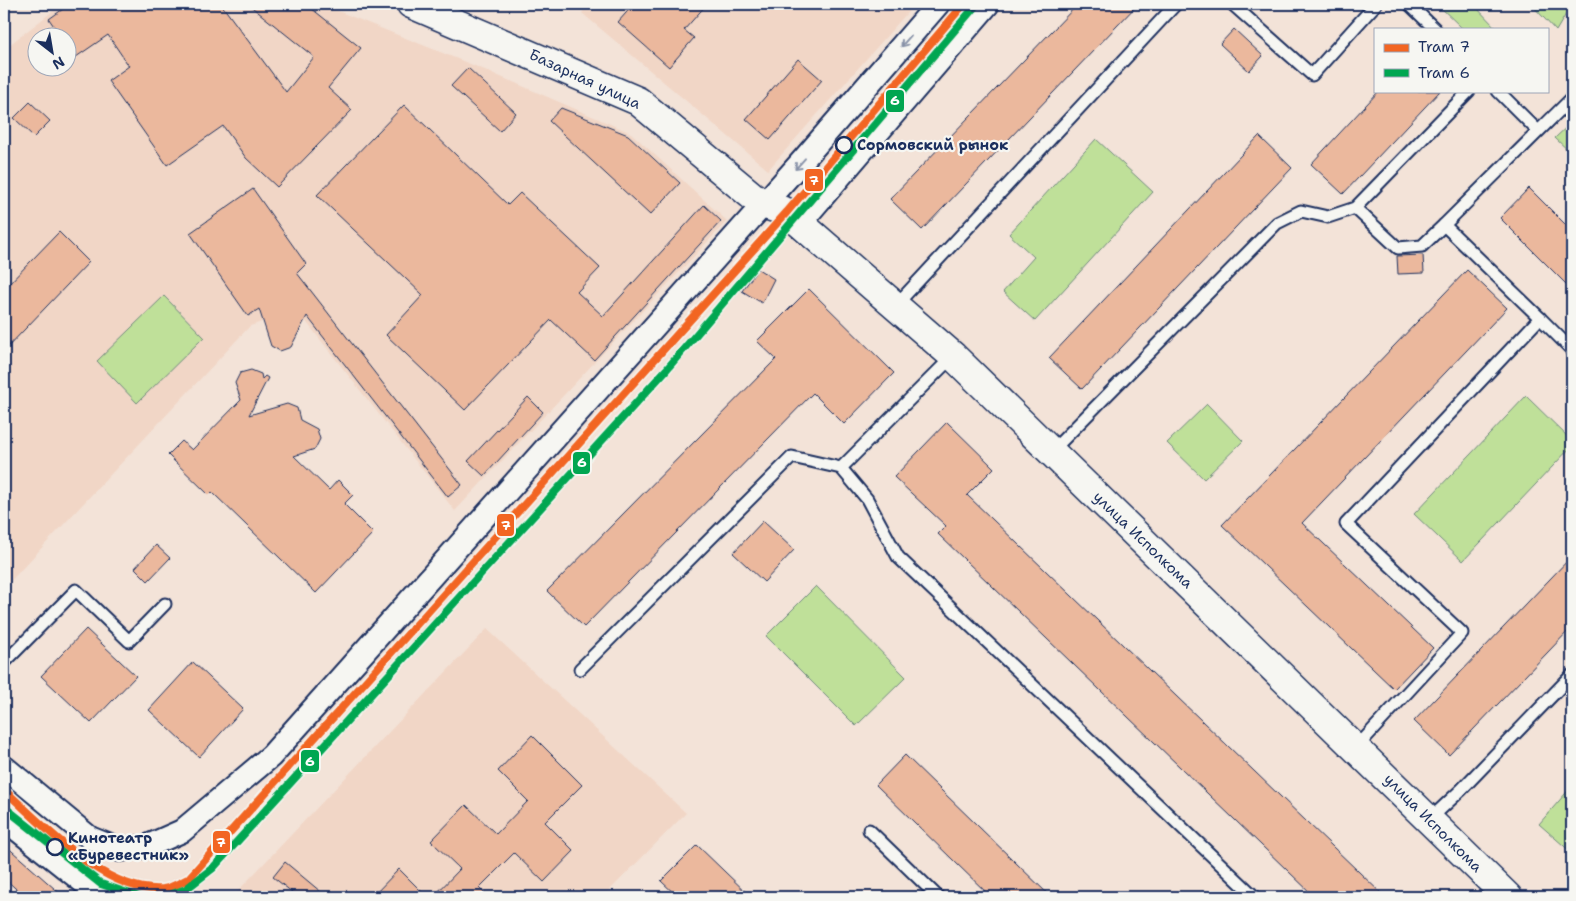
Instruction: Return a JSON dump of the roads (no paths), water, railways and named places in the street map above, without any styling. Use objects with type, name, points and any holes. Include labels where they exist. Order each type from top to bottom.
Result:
[{"type":"street","name":"Базарная улица","points":[[412,4],[638,101],[762,204]]},
{"type":"street","points":[[4,767],[90,838],[120,850],[148,846],[182,831],[271,756],[938,4]]},
{"type":"street","points":[[800,223],[988,4]]},
{"type":"street","name":"улица Исполкома","points":[[762,204],[787,212],[953,356],[1508,897]]},
{"type":"street","points":[[4,819],[102,897]]},
{"type":"lane","points":[[896,305],[1176,4]]},
{"type":"lane","points":[[1232,4],[1312,75],[1376,4]]},
{"type":"lane","points":[[1409,4],[1434,28]]},
{"type":"lane","points":[[1052,451],[1277,223],[1301,211],[1328,217],[1355,208],[1468,92]]},
{"type":"lane","points":[[1499,92],[1537,130]]},
{"type":"lane","points":[[1355,208],[1398,248],[1422,246],[1537,130],[1572,98]]},
{"type":"lane","points":[[1444,225],[1572,350]]},
{"type":"lane","points":[[1356,748],[1462,633],[1346,524],[1540,318]]},
{"type":"lane","points":[[841,468],[953,356]]},
{"type":"lane","points":[[580,669],[792,457],[841,468],[867,499],[898,557],[1256,897]]},
{"type":"lane","points":[[4,664],[76,590],[128,641],[165,604]]},
{"type":"lane","points":[[1429,820],[1462,790],[1572,675]]},
{"type":"lane","points":[[869,830],[938,897]]},
{"type":"tram line","name":"7","points":[[4,790],[77,855],[119,880],[141,887],[163,889],[188,879],[787,212],[964,4]]},
{"type":"tram line","name":"6","points":[[164,897],[186,889],[213,868],[666,370],[977,4]]},
{"type":"tram line","name":"6","points":[[4,807],[101,884],[139,897]]},
{"type":"place","name":"Сормовский рынок","points":[[844,145]]},
{"type":"place","name":"Кинотеатр «Буревестник»","points":[[55,847]]}]
